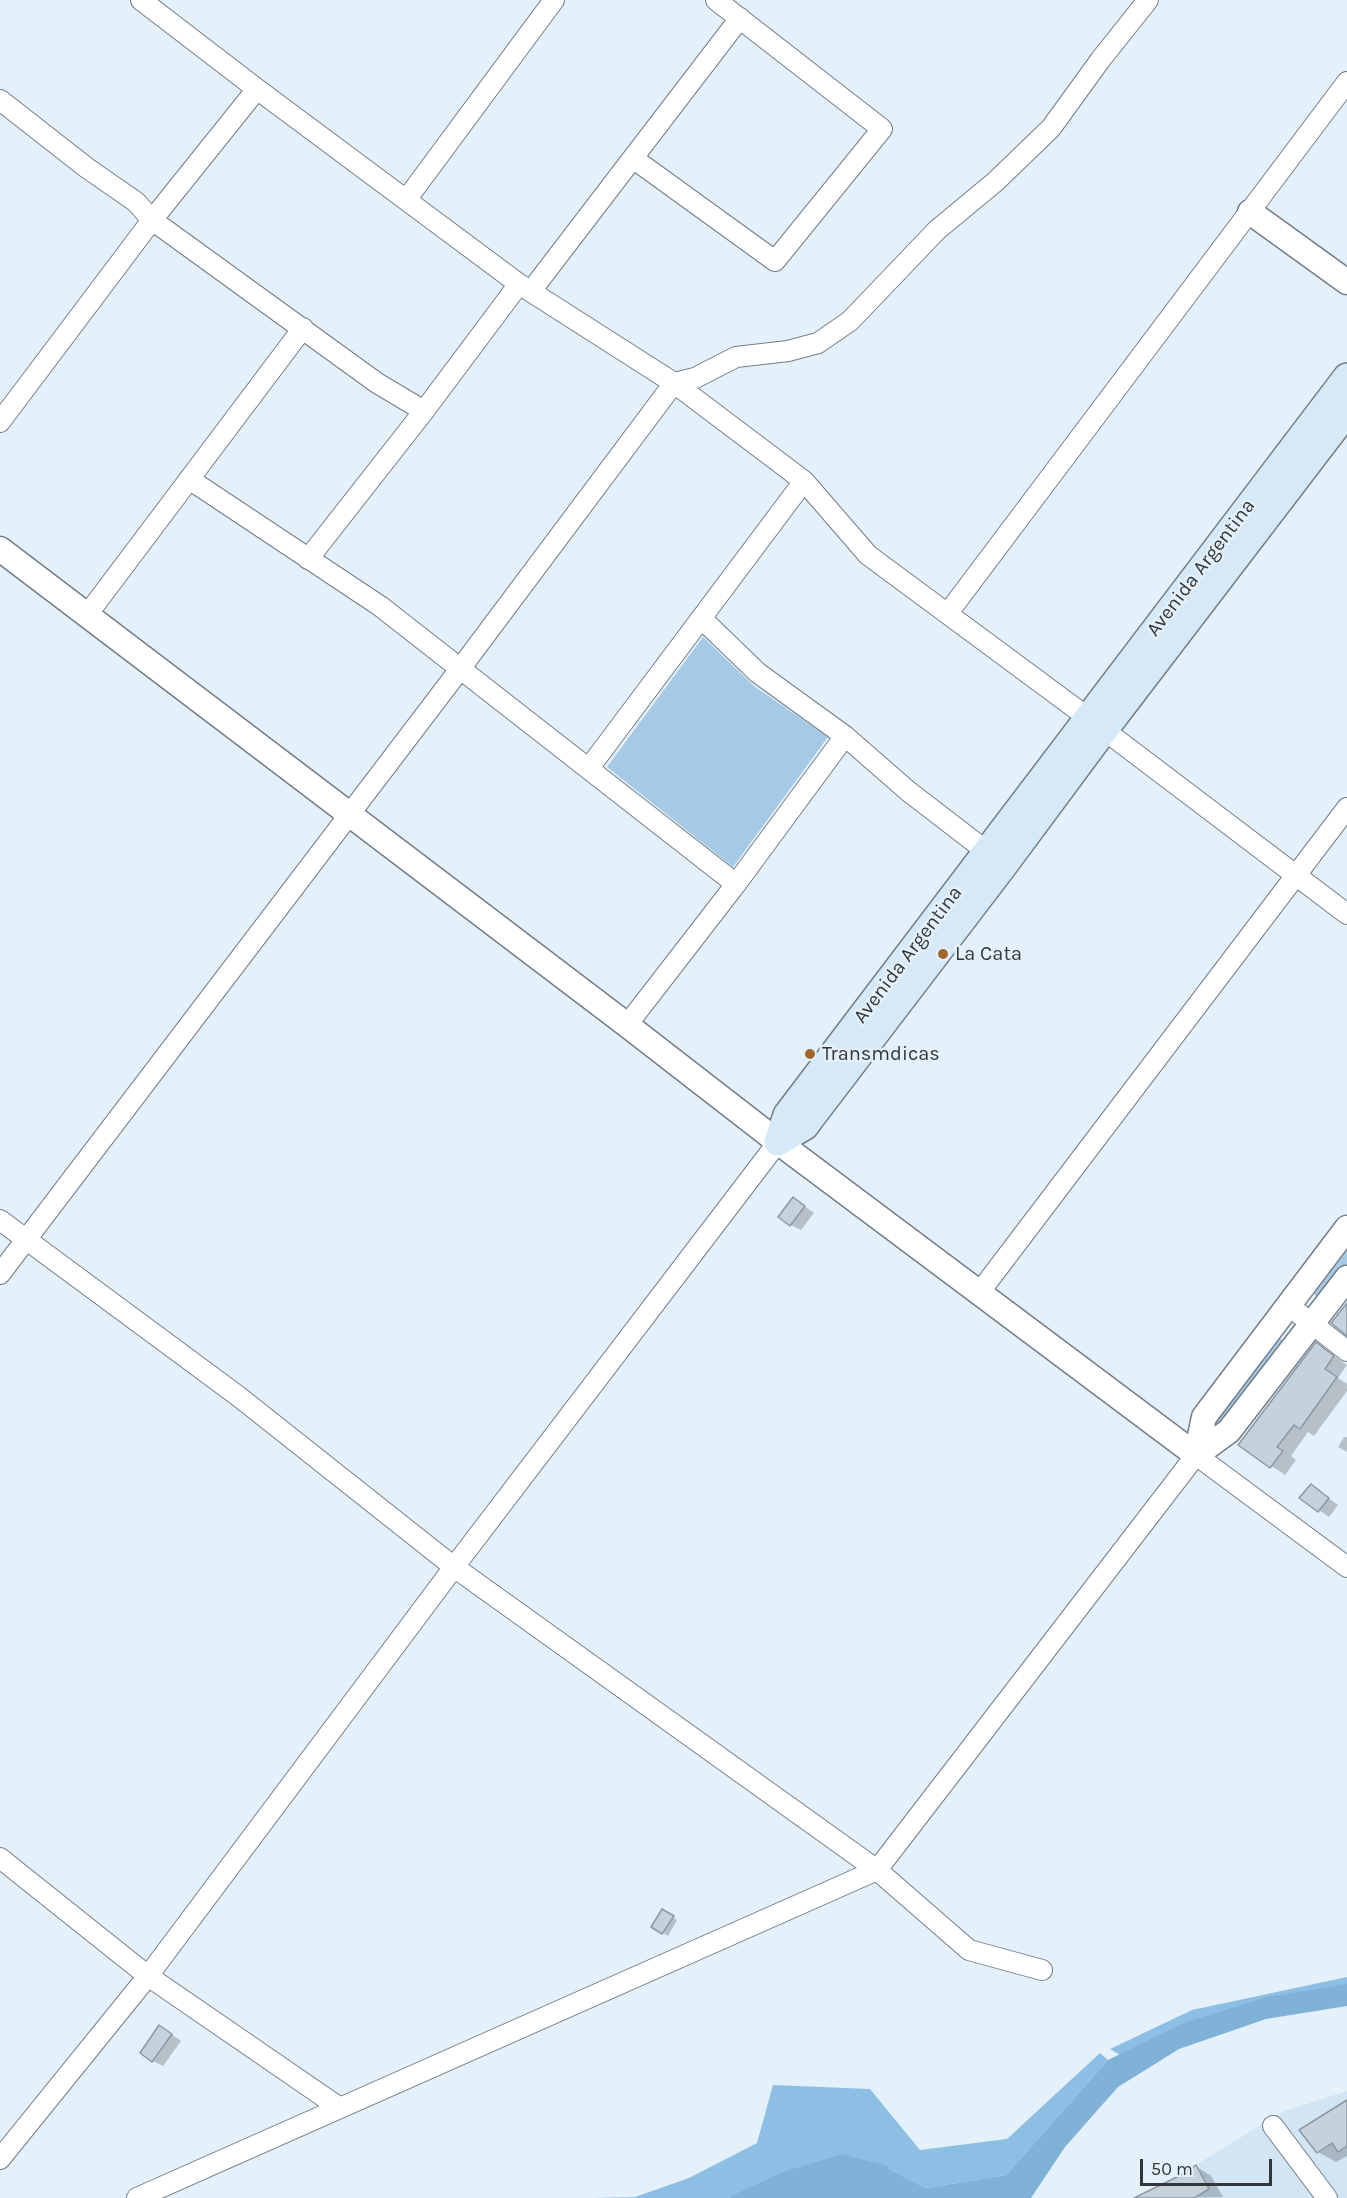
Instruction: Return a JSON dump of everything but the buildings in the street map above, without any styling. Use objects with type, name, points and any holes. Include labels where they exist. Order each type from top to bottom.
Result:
[{"type":"main road","name":"Avenida Argentina","points":[[778,1142],[805,1125],[810,1119],[997,874],[1096,723],[1347,377]]},
{"type":"main road","name":"Avenida Argentina","points":[[778,1142],[787,1115],[986,851],[1096,723],[1347,412]]},
{"type":"street","points":[[141,0],[525,288],[674,383],[804,481],[868,555],[1096,723],[1347,914]]},
{"type":"street","points":[[406,200],[554,0]]},
{"type":"street","points":[[634,159],[775,261],[882,129],[717,0]]},
{"type":"street","points":[[0,1274],[460,669],[674,383],[695,378],[736,357],[788,351],[818,343],[850,321],[937,230],[995,182],[1051,129],[1101,59],[1148,0]]},
{"type":"street","points":[[308,559],[424,411],[634,159],[740,18]]},
{"type":"street","points":[[948,613],[1347,82]]},
{"type":"street","points":[[0,422],[152,220],[257,89]]},
{"type":"street","points":[[2,106],[136,202],[152,220],[377,383],[424,411]]},
{"type":"street","points":[[1250,212],[1347,282]]},
{"type":"street","points":[[87,615],[303,328]]},
{"type":"street","points":[[189,479],[380,606],[736,884]]},
{"type":"street","points":[[589,768],[804,481]]},
{"type":"street","points":[[0,549],[778,1142],[1347,1567]]},
{"type":"street","points":[[701,618],[758,673],[845,736],[908,791],[986,851]]},
{"type":"street","points":[[627,1025],[736,884],[845,736]]},
{"type":"street","points":[[980,1293],[1347,808]]},
{"type":"street","points":[[0,2159],[148,1976],[454,1566],[778,1142]]},
{"type":"street","points":[[0,1220],[238,1396],[454,1566],[877,1870],[969,1950],[1042,1970]]},
{"type":"street","points":[[1196,1455],[1204,1417],[1347,1228]]},
{"type":"street","points":[[137,2198],[877,1870],[1196,1455],[1229,1431],[1347,1278]]},
{"type":"street","points":[[1288,1305],[1347,1351]]},
{"type":"street","points":[[0,1858],[148,1976],[340,2108]]},
{"type":"street","points":[[1273,2126],[1327,2198]]},
{"type":"shaded area","points":[[703,637],[754,686],[828,737],[733,867],[607,767]]},
{"type":"shaded area","points":[[1347,1245],[1347,1264],[1320,1299],[1311,1292]]},
{"type":"shaded area","points":[[1276,1335],[1284,1342],[1220,1426],[1211,1420]]},
{"type":"shaded area","points":[[1347,1977],[1347,2001],[1259,2010],[1133,2063],[1110,2049],[1192,2010]]},
{"type":"shaded area","points":[[1347,1984],[1347,2006],[1266,2019],[1179,2049],[1118,2087],[1065,2147],[1031,2198],[733,2198],[785,2174],[842,2157],[885,2167],[926,2188],[1006,2175],[1108,2060],[1186,2022],[1267,1997]]},
{"type":"shaded area","points":[[1100,2053],[1108,2060],[1006,2175],[926,2188],[885,2167],[842,2157],[785,2174],[733,2198],[594,2198],[635,2197],[689,2178],[757,2143],[773,2085],[870,2089],[920,2150],[1007,2139]]},
{"type":"shaded area","points":[[1347,2091],[1347,2198],[1142,2198],[1282,2112]]},
{"type":"waterway","points":[[733,2198],[785,2174],[842,2157],[886,2168]]},
{"type":"place","name":"La Cata","points":[[943,954]]},
{"type":"place","name":"Transmdicas","points":[[810,1054]]}]
